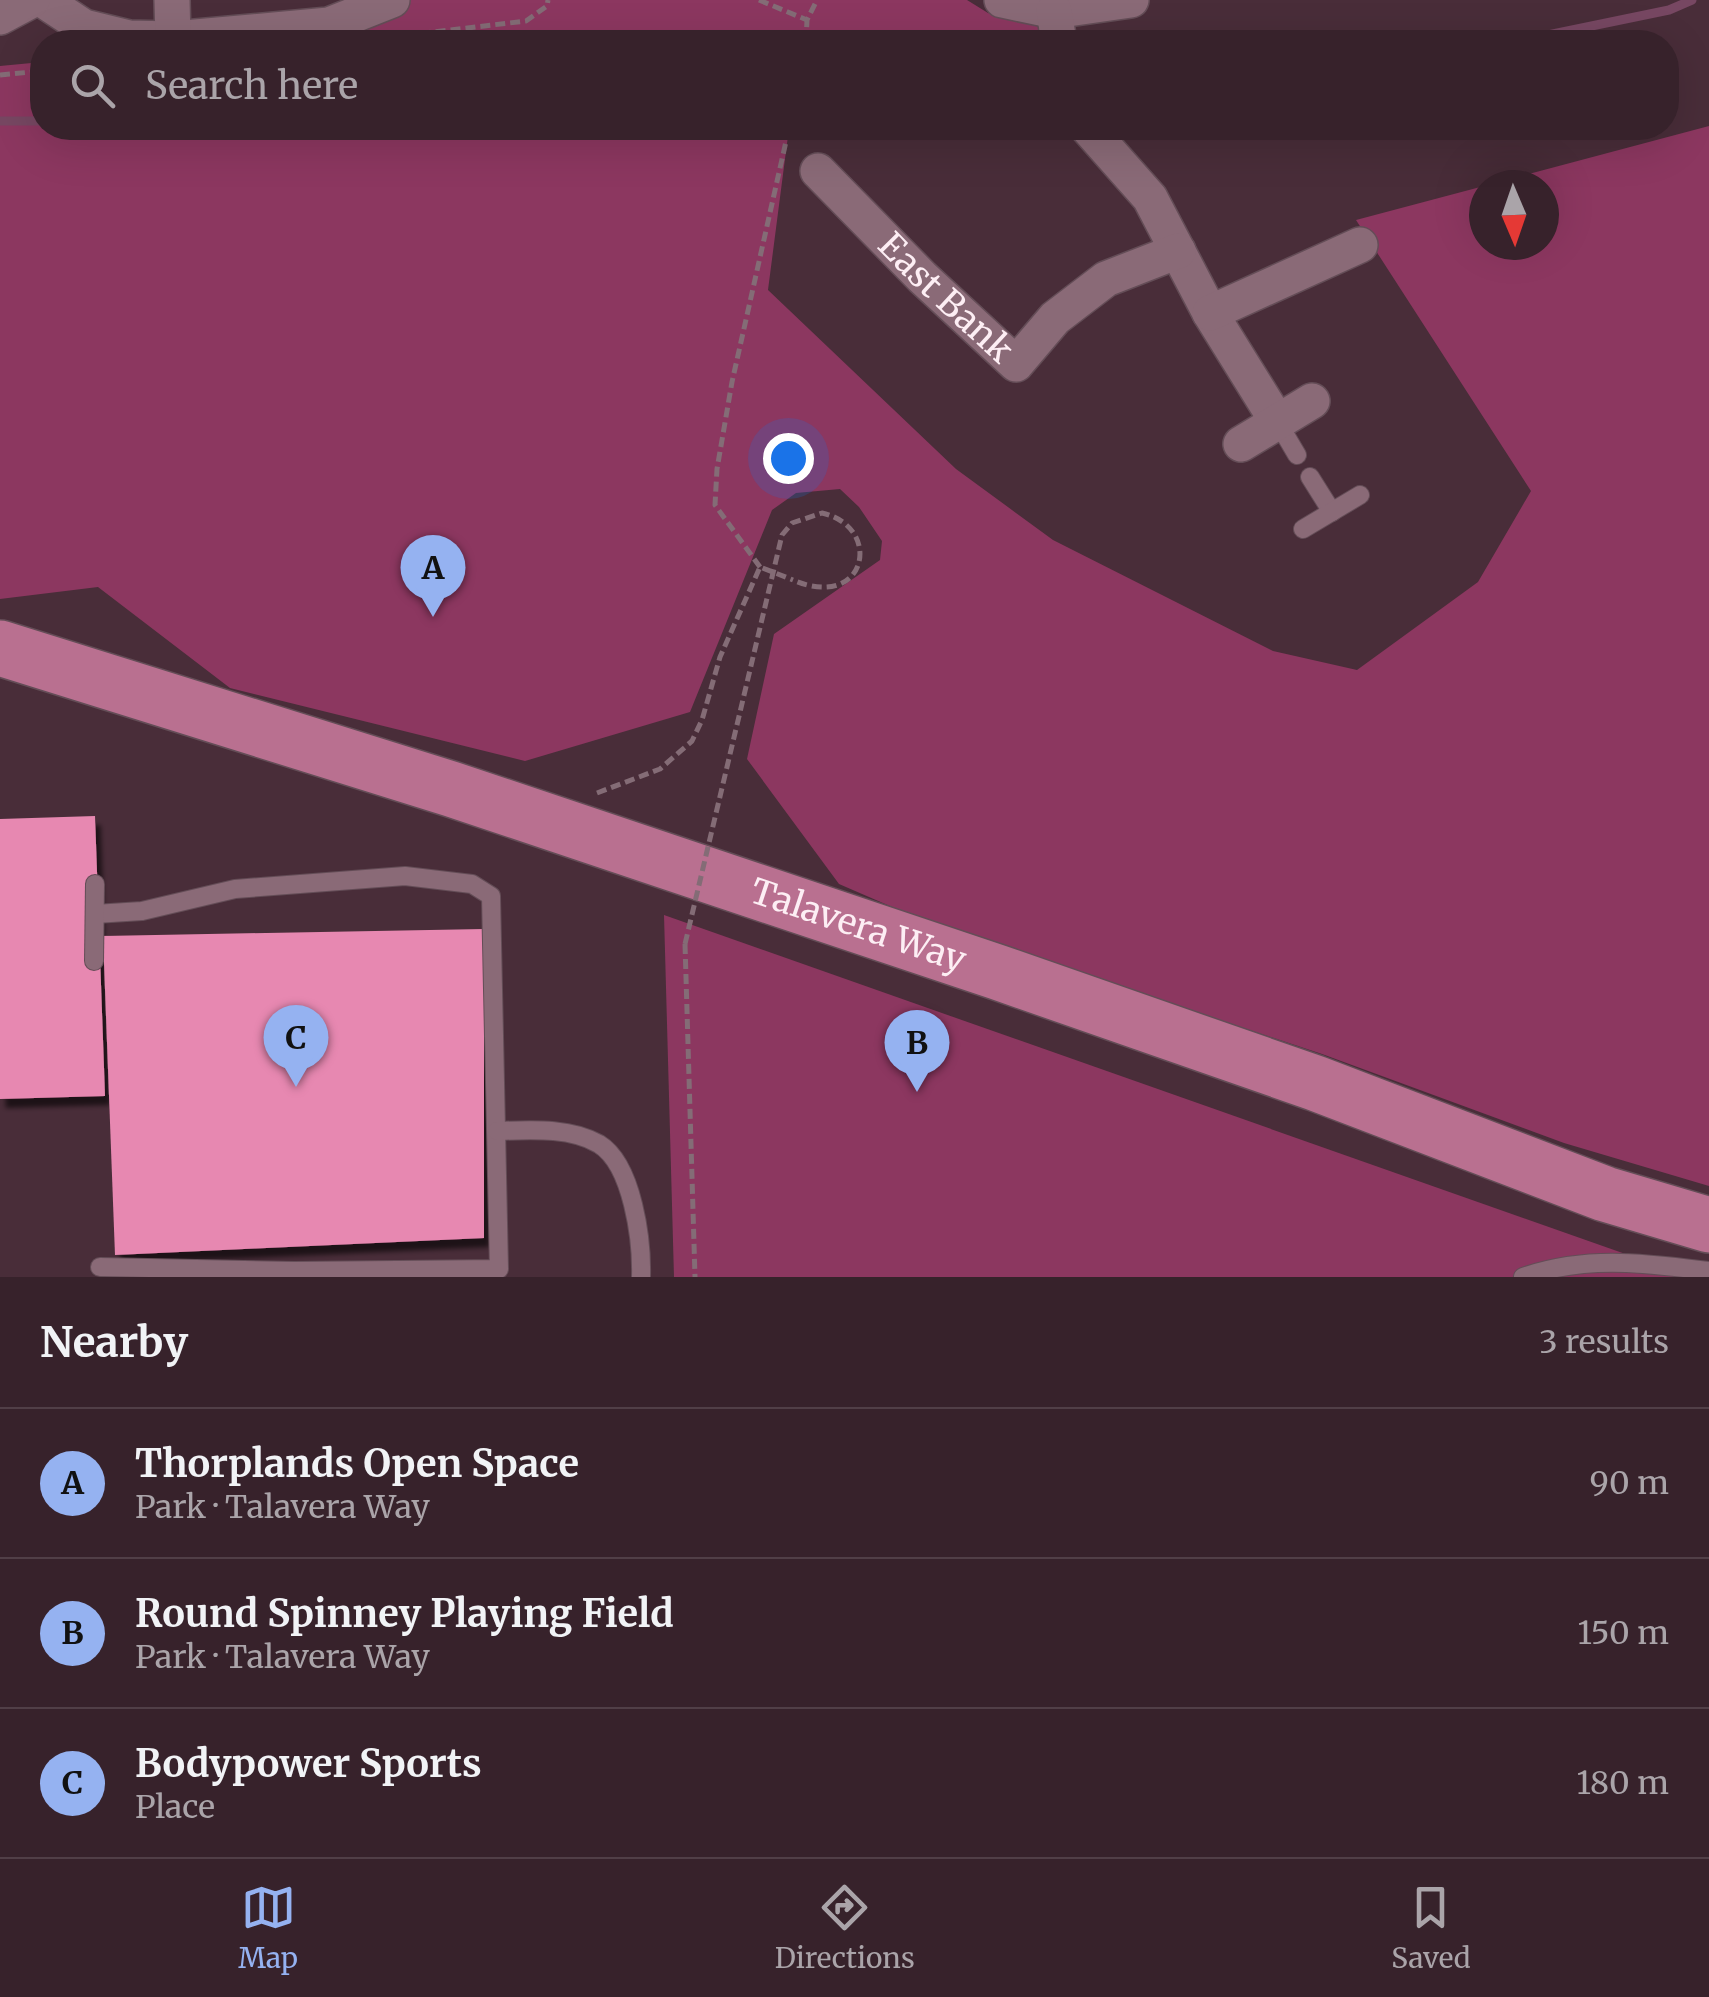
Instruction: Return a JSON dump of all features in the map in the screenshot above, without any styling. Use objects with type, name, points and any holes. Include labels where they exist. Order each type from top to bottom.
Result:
[{"type":"main road","name":"Talavera Way","points":[[0,648],[451,789],[997,972],[1315,1084],[1605,1194],[1709,1225]]},
{"type":"street","points":[[0,17],[32,0]]},
{"type":"street","points":[[42,0],[84,27],[96,30]]},
{"type":"street","points":[[172,0],[173,30]]},
{"type":"street","points":[[1002,0],[1057,27],[1131,0]]},
{"type":"street","points":[[274,30],[330,25],[373,12]]},
{"type":"street","points":[[1099,140],[1150,198],[1210,313],[1277,421]]},
{"type":"street","name":"East Bank","points":[[818,171],[922,278],[1016,364],[1055,318],[1106,279],[1178,250]]},
{"type":"street","points":[[1210,313],[1360,245]]},
{"type":"street","points":[[1241,444],[1312,402]]},
{"type":"lane","points":[[1277,421],[1297,455]]},
{"type":"lane","points":[[1310,477],[1332,512]]},
{"type":"lane","points":[[1303,529],[1360,495]]},
{"type":"lane","points":[[95,914],[142,911],[252,888],[405,876],[472,884],[491,896],[498,1131],[499,1270],[144,1272],[100,1267]]},
{"type":"lane","points":[[94,961],[95,884]]},
{"type":"lane","points":[[498,1131],[562,1132],[599,1144],[616,1161],[631,1199],[642,1250],[640,1277]]},
{"type":"lane","points":[[1523,1277],[1587,1261],[1709,1271]]},
{"type":"path","points":[[373,12],[526,21],[547,6],[548,0]]},
{"type":"path","points":[[759,0],[807,20]]},
{"type":"path","points":[[807,30],[817,0]]},
{"type":"path","points":[[0,75],[30,72]]},
{"type":"path","points":[[696,1277],[685,944],[782,535],[792,523],[822,513],[847,523],[854,532],[859,552],[855,572],[839,587],[824,589],[793,580],[760,567],[715,505],[732,382],[786,140]]},
{"type":"path","points":[[593,794],[660,769],[692,741],[720,657],[760,567]]},
{"type":"shaded area","points":[[392,0],[967,0],[988,13],[1040,25],[1041,30],[336,30]]},
{"type":"shaded area","points":[[30,63],[30,140],[787,140],[768,290],[956,469],[1053,540],[1273,651],[1357,670],[1478,582],[1531,491],[1356,220],[1469,190],[1469,260],[1559,260],[1559,170],[1543,170],[1656,140],[1679,140],[1679,134],[1709,126],[1709,1186],[1564,1143],[1322,1054],[936,926],[839,884],[747,759],[774,634],[880,560],[882,541],[859,507],[840,489],[796,493],[772,510],[690,712],[525,761],[230,688],[98,587],[0,599],[0,66]]},
{"type":"shaded area","points":[[664,915],[1668,1269],[1690,1277],[674,1277]]},
{"type":"building","points":[[95,816],[105,1096],[0,1099],[0,819]]},
{"type":"building","points":[[484,929],[484,1238],[115,1255],[103,936]]},
{"type":"waterway","points":[[1572,30],[1669,10],[1692,0]]},
{"type":"waterway","points":[[0,121],[30,121]]},
{"type":"place","name":"Thorplands Open Space","points":[[433,617]]},
{"type":"place","name":"Bodypower Sports","points":[[296,1087]]},
{"type":"place","name":"Round Spinney Playing Field","points":[[917,1092]]}]
